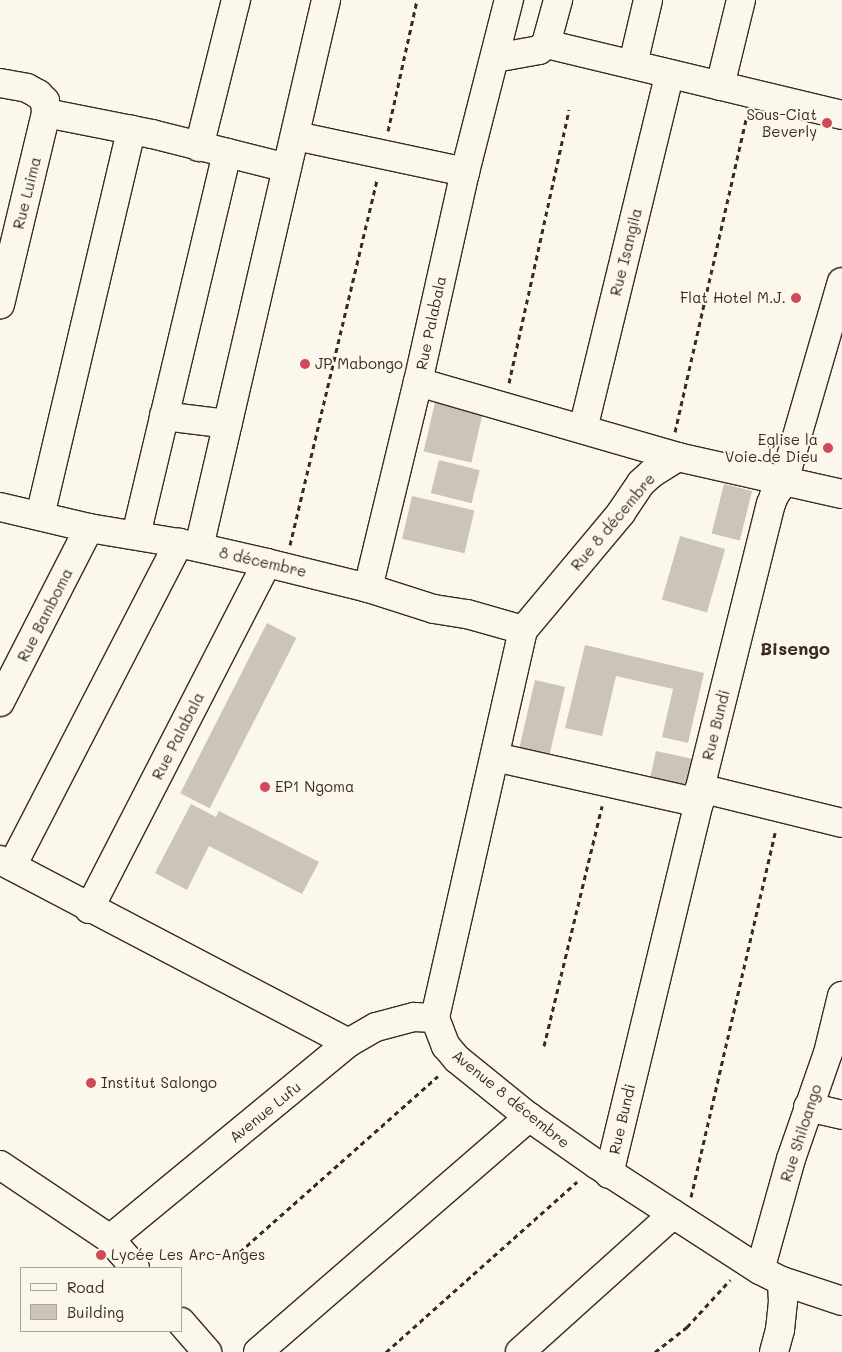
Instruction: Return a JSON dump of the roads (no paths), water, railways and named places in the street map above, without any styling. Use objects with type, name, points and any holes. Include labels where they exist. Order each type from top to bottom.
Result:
[{"type":"street","points":[[199,147],[236,0]]},
{"type":"street","points":[[326,0],[228,424],[189,545],[6,863],[89,909],[348,1043]]},
{"type":"street","name":"Rue Palabala","points":[[368,588],[418,382],[465,172],[509,0]]},
{"type":"street","points":[[495,58],[539,50],[546,44],[558,0]]},
{"type":"street","points":[[634,64],[648,0]]},
{"type":"street","points":[[720,86],[741,0]]},
{"type":"street","points":[[546,44],[842,115]]},
{"type":"street","name":"Rue Isangila","points":[[583,429],[670,74]]},
{"type":"street","points":[[0,82],[27,88],[38,94],[44,101],[46,113],[131,130],[287,168]]},
{"type":"street","name":"Rue Luima","points":[[0,305],[46,113]]},
{"type":"street","points":[[40,516],[131,130]]},
{"type":"street","points":[[296,136],[465,172]]},
{"type":"street","points":[[136,535],[227,153]]},
{"type":"street","name":"Rue Bundi","points":[[602,1169],[700,795],[774,496],[784,481],[842,282]]},
{"type":"street","points":[[418,382],[674,456],[842,494]]},
{"type":"street","points":[[164,416],[228,424]]},
{"type":"street","name":"Rue 8 décembre","points":[[523,630],[622,513],[641,483],[674,456]]},
{"type":"street","name":"8 décembre","points":[[0,507],[89,528],[189,545],[276,565],[368,588],[434,610],[466,614],[523,630]]},
{"type":"street","name":"Rue Bamboma","points":[[0,702],[89,528]]},
{"type":"street","name":"Rue Palabala","points":[[89,909],[276,565]]},
{"type":"street","points":[[435,1018],[523,630]]},
{"type":"street","points":[[495,758],[608,781],[781,808],[842,823]]},
{"type":"street","name":"Rue Shiloango","points":[[774,1352],[780,1330],[764,1271],[791,1159],[828,1053],[842,996]]},
{"type":"street","name":"Avenue Lufu","points":[[110,1239],[348,1043],[376,1027],[414,1017],[435,1018]]},
{"type":"street","name":"Avenue 8 décembre","points":[[435,1018],[446,1046],[457,1059],[529,1117],[602,1169],[764,1271],[842,1301]]},
{"type":"street","points":[[808,1107],[842,1115]]},
{"type":"street","points":[[258,1352],[529,1117]]},
{"type":"street","points":[[2,1171],[110,1239],[134,1267]]},
{"type":"street","points":[[520,1352],[679,1217]]},
{"type":"street","points":[[182,1323],[207,1352]]},
{"type":"place","name":"Sous-Ciat Beverly","points":[[827,123]]},
{"type":"place","name":"Flat Hotel M.J.","points":[[796,298]]},
{"type":"place","name":"JP Mabongo","points":[[305,364]]},
{"type":"place","name":"Eglise la Voie de Dieu","points":[[828,448]]},
{"type":"place","name":"EP1 Ngoma","points":[[265,787]]},
{"type":"place","name":"Institut Salongo","points":[[91,1083]]},
{"type":"place","name":"Lycée Les Arc-Anges","points":[[101,1255]]},
{"type":"district","name":"Bisengo","points":[[795,648]]}]
